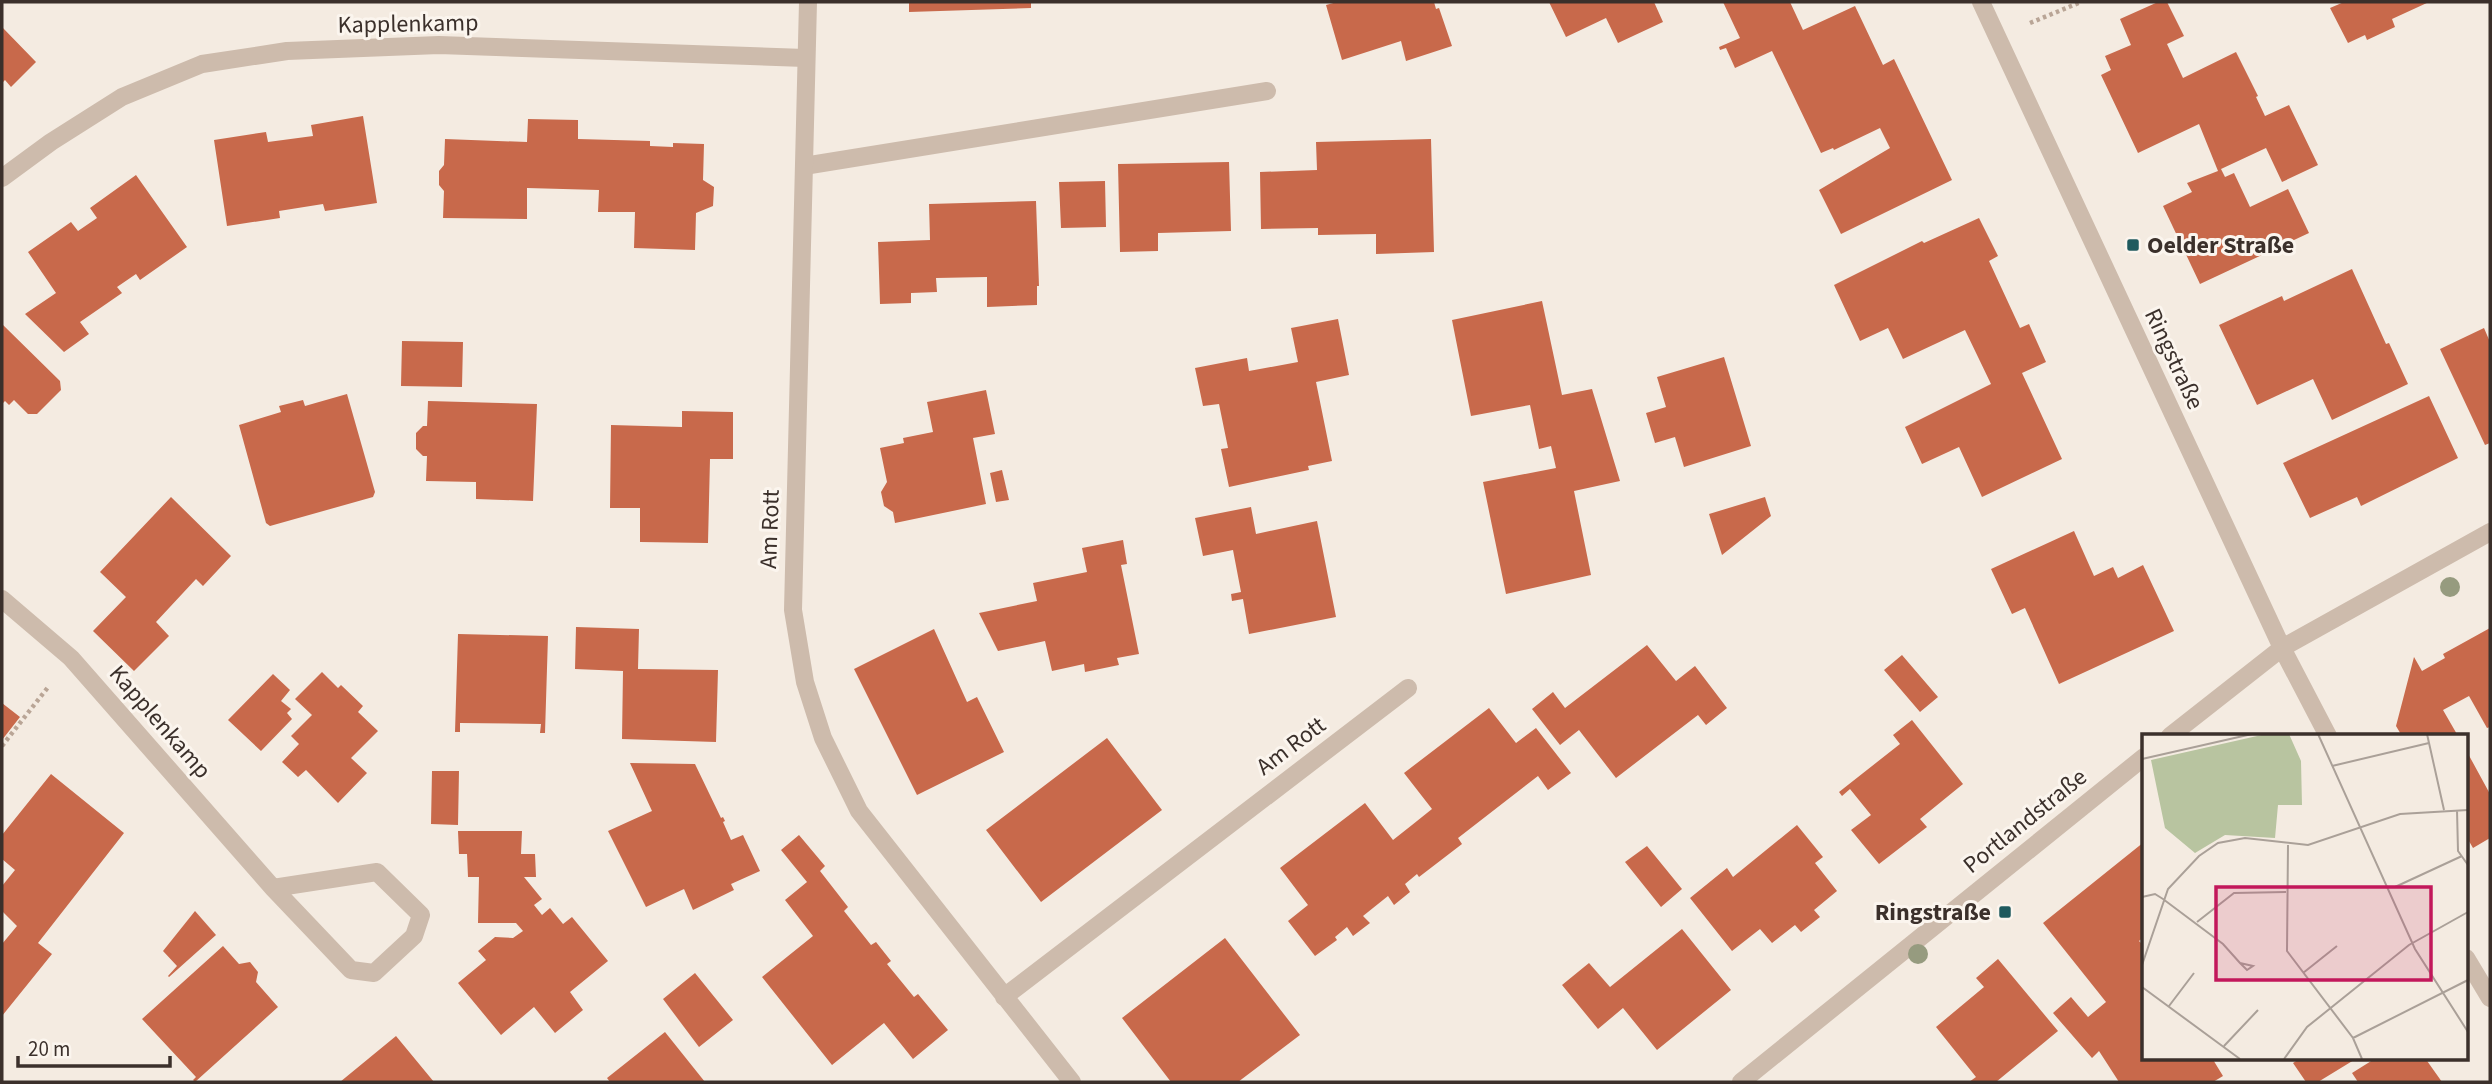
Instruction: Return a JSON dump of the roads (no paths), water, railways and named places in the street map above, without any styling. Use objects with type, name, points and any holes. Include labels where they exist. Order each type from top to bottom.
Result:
[{"type":"street","name":"Am Rott","points":[[808,2],[793,610],[805,682],[823,738],[859,811],[1073,1082]]},
{"type":"street","name":"Ringstraße","points":[[1981,2],[2282,648],[2327,734]]},
{"type":"street","name":"Kapplenkamp","points":[[2,178],[51,142],[122,97],[201,64],[287,51],[439,45],[805,58]]},
{"type":"street","points":[[804,166],[1267,91]]},
{"type":"street","points":[[2173,734],[2282,648],[2490,532]]},
{"type":"street","name":"Kapplenkamp","points":[[2,599],[72,658],[272,888],[351,970],[374,973],[414,936],[421,915],[377,872],[272,888]]},
{"type":"street","name":"Am Rott","points":[[1004,996],[1408,688]]},
{"type":"street","name":"Portlandstraße","points":[[1741,1082],[2142,759]]},
{"type":"street","points":[[2468,961],[2490,998]]},
{"type":"place","name":"Oelder Straße","points":[[2133,245]]},
{"type":"place","name":"Ringstraße","points":[[2005,912]]}]
